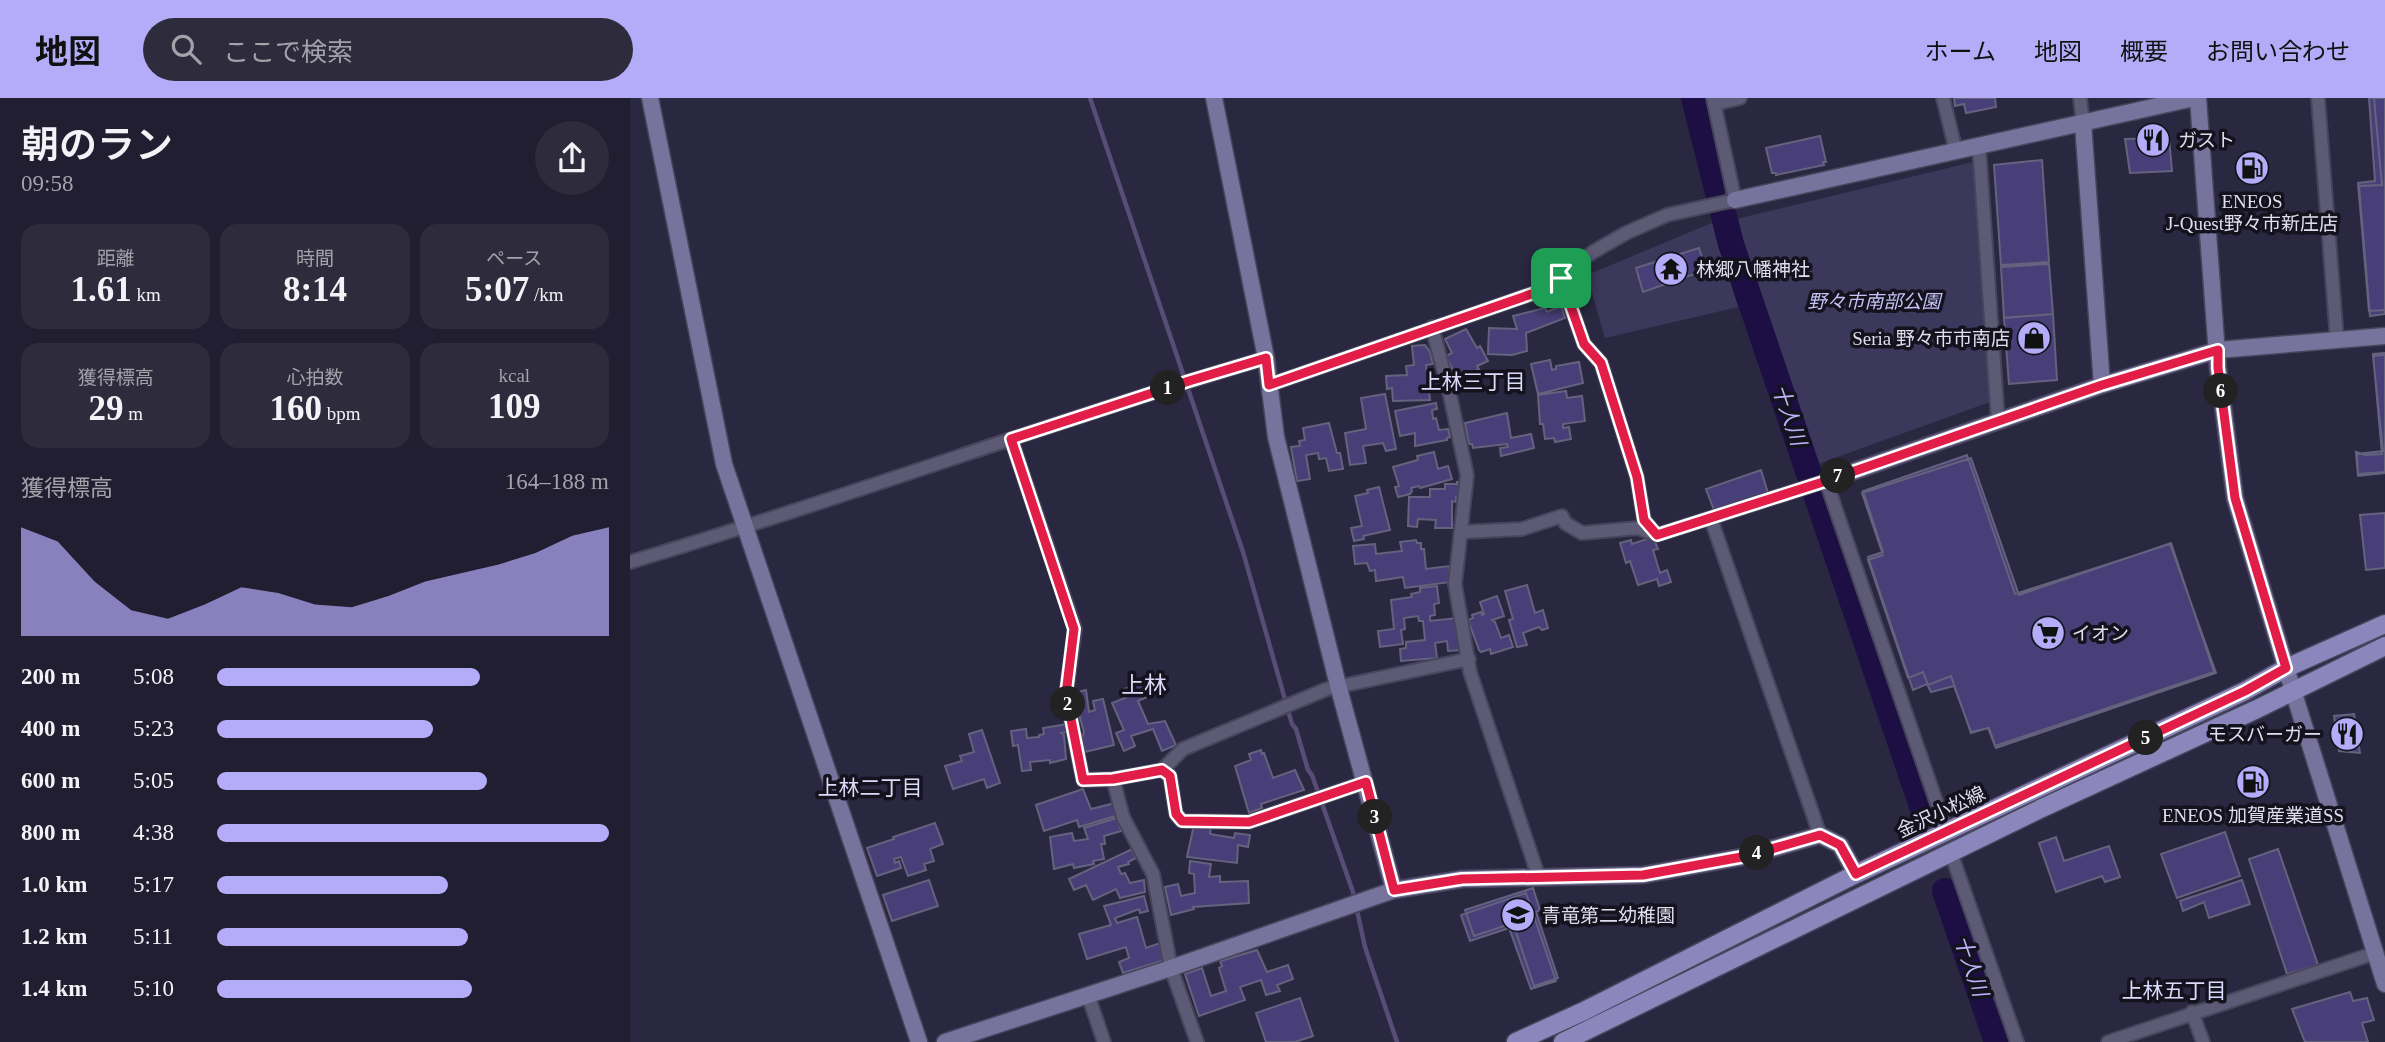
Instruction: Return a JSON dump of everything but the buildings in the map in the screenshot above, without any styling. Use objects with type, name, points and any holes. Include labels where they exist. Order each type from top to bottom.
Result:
[{"type":"main road","name":"金沢小松線","points":[[1516,1042],[1856,874],[2245,691],[2286,668],[2385,624]]},
{"type":"main road","points":[[1563,1042],[2385,646]]},
{"type":"street","points":[[650,98],[724,464],[919,1042]]},
{"type":"street","points":[[1214,98],[1266,358],[1276,437],[1338,685],[1394,890]]},
{"type":"street","points":[[1729,202],[1714,101],[1740,98]]},
{"type":"street","points":[[1943,98],[1956,151]]},
{"type":"street","points":[[2080,98],[2102,385]]},
{"type":"street","points":[[1269,385],[1543,290],[1593,252],[1626,233],[1667,215],[2196,98],[2218,368],[2235,498],[2385,984]]},
{"type":"street","points":[[2318,98],[2337,340]]},
{"type":"street","points":[[1979,146],[1998,421]]},
{"type":"street","points":[[1561,278],[1584,344],[1601,363],[1637,477],[1644,520],[1657,535]]},
{"type":"street","points":[[1432,327],[1467,475],[1455,584],[1471,672],[1538,876]]},
{"type":"street","points":[[1462,532],[1522,529],[1562,516],[1565,523],[1582,533],[1638,528],[1657,535],[1821,482],[2102,385],[2218,350],[2385,336]]},
{"type":"street","points":[[630,562],[746,528],[1172,386],[1266,358]]},
{"type":"street","points":[[1011,439],[1074,629],[1066,694],[1083,780],[1113,779],[1162,770],[1183,749],[1338,685],[1469,659]]},
{"type":"street","points":[[1821,482],[1947,833]]},
{"type":"street","points":[[1711,519],[1820,835]]},
{"type":"street","points":[[1162,770],[1170,776],[1176,814],[1182,821],[1249,822],[1366,782]]},
{"type":"street","points":[[1113,779],[1123,817],[1153,874],[1171,968],[1197,1042]]},
{"type":"street","points":[[945,1042],[1171,968],[1394,890],[1462,879],[1643,875],[1747,856],[1820,835],[1840,845],[1856,874]]},
{"type":"street","points":[[1951,853],[2017,1042]]},
{"type":"street","points":[[2108,1042],[2375,953]]},
{"type":"street","points":[[1088,995],[1104,1042]]},
{"type":"street","points":[[2192,1012],[2203,1042]]},
{"type":"green space","name":"野々市南部公園","points":[[1973,162],[1990,402],[1815,465],[1732,220]]},
{"type":"green space","points":[[1714,222],[1738,307],[1605,338],[1587,275]]},
{"type":"waterway","points":[[1090,98],[1243,552],[1292,724],[1353,892],[1365,947],[1397,1042]]},
{"type":"waterway","name":"十人川","points":[[1694,98],[1731,244],[1923,809]]},
{"type":"waterway","name":"十人川","points":[[1945,891],[1997,1042]]},
{"type":"place","name":"ガスト","points":[[2153,140]]},
{"type":"place","name":"ENEOS J-Quest野々市新庄店","points":[[2252,168]]},
{"type":"place","name":"林郷八幡神社","points":[[1671,269]]},
{"type":"place","name":"Seria 野々市市南店","points":[[2034,338]]},
{"type":"place","name":"イオン","points":[[2048,633]]},
{"type":"place","name":"モスバーガー","points":[[2347,734]]},
{"type":"place","name":"ENEOS 加賀産業道SS","points":[[2253,782]]},
{"type":"place","name":"青竜第二幼稚園","points":[[1518,915]]},
{"type":"district","name":"上林三丁目","points":[[1473,382]]},
{"type":"district","name":"上林","points":[[1144,685]]},
{"type":"district","name":"上林二丁目","points":[[870,788]]},
{"type":"district","name":"上林五丁目","points":[[2174,991]]},
{"type":"route","points":[[1561,278],[1584,344],[1601,363],[1637,477],[1644,520],[1657,535],[1826,481],[2102,385],[2218,350],[2235,498],[2286,668],[2245,691],[1856,874],[1840,845],[1820,835],[1747,856],[1643,875],[1462,879],[1394,890],[1366,782],[1249,822],[1182,821],[1176,814],[1170,776],[1162,770],[1113,779],[1083,780],[1066,694],[1074,629],[1011,439],[1266,358],[1269,385],[1543,290],[1561,278]]}]
